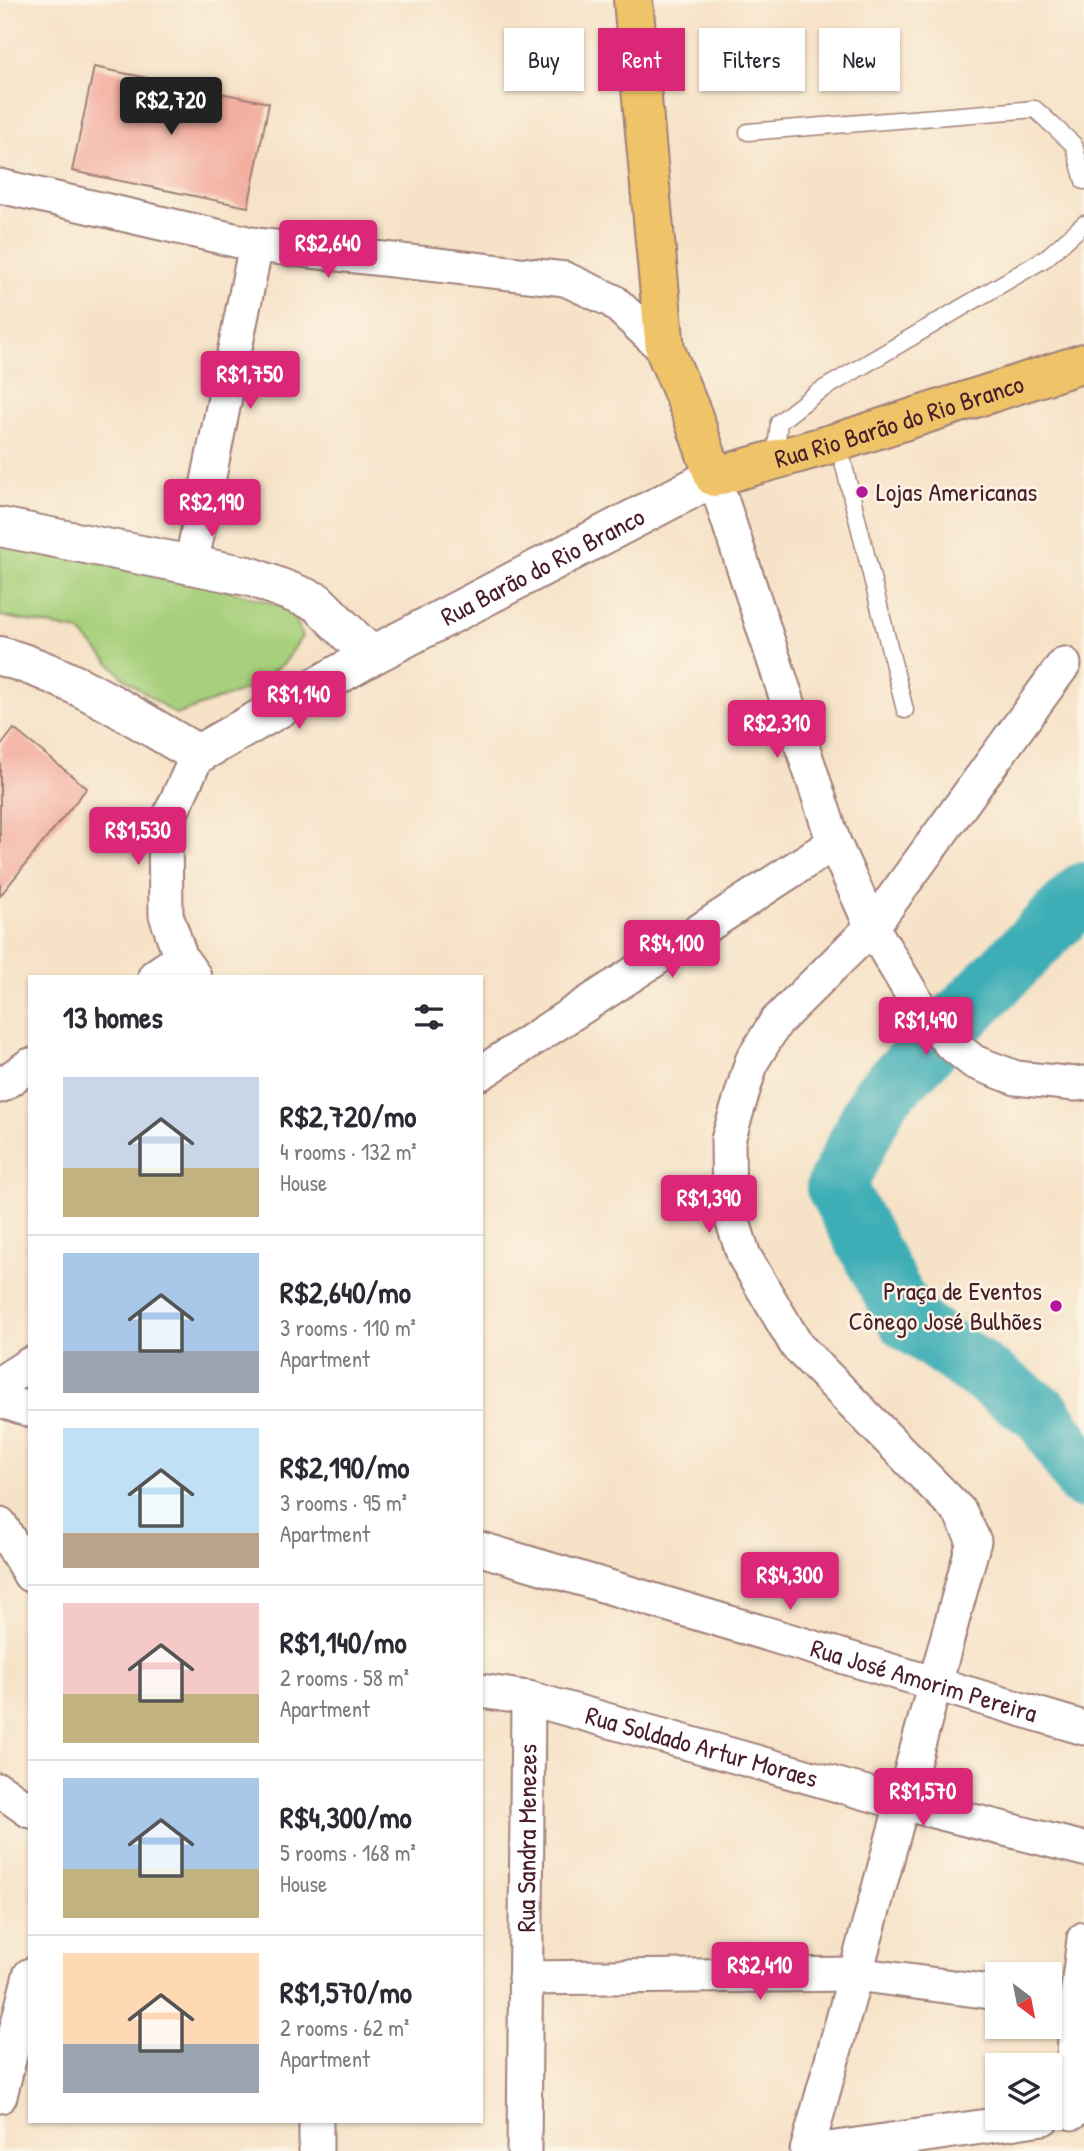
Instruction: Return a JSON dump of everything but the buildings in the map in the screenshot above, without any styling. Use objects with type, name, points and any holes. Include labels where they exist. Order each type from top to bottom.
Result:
[{"type":"main road","points":[[633,0],[665,350],[692,414],[714,477]]},
{"type":"main road","name":"Rua Rio Barão do Rio Branco","points":[[714,477],[838,442],[1084,363]]},
{"type":"street","points":[[0,186],[256,245],[565,279],[612,301],[665,350]]},
{"type":"street","points":[[191,565],[256,245]]},
{"type":"street","points":[[714,477],[834,843],[872,927],[920,1008],[950,1043],[974,1062],[1016,1078],[1084,1083]]},
{"type":"street","name":"Rua Barão do Rio Branco","points":[[198,754],[371,656],[714,477]]},
{"type":"street","points":[[0,527],[252,577],[317,602],[371,656]]},
{"type":"street","points":[[0,656],[78,685],[198,754],[165,826],[166,915],[177,970]]},
{"type":"street","points":[[807,2151],[974,1541],[960,1512],[797,1346],[744,1256],[729,1210],[728,1140],[752,1061],[776,1022],[872,927],[1064,664]]},
{"type":"street","points":[[483,1072],[834,843]]},
{"type":"street","points":[[0,1086],[28,1066]]},
{"type":"street","points":[[0,1383],[28,1365]]},
{"type":"street","points":[[0,1400],[28,1409]]},
{"type":"street","points":[[0,1524],[28,1572]]},
{"type":"street","name":"Rua José Amorim Pereira","points":[[483,1550],[1084,1728]]},
{"type":"street","name":"Rua Soldado Artur Moraes","points":[[483,1690],[528,1698],[902,1803],[1084,1849]]},
{"type":"street","name":"Rua Sandra Menezes","points":[[524,2151],[528,1698]]},
{"type":"street","points":[[0,1790],[28,1810]]},
{"type":"street","points":[[1062,2115],[1070,2003],[1084,1939]]},
{"type":"street","points":[[525,1978],[855,1974],[985,1991]]},
{"type":"street","points":[[0,2096],[11,2006],[28,1979]]},
{"type":"street","points":[[316,2123],[316,2151]]},
{"type":"street","points":[[815,2151],[985,2126]]},
{"type":"lane","points":[[748,132],[1035,109],[1074,145],[1084,181]]},
{"type":"lane","points":[[775,459],[779,422],[815,394],[1046,258],[1084,224]]},
{"type":"lane","points":[[838,442],[905,710]]},
{"type":"green space","points":[[0,540],[178,575],[292,609],[302,636],[285,662],[250,688],[176,715],[124,678],[79,631],[0,616]]},
{"type":"waterway","points":[[1084,892],[880,1097],[836,1187],[907,1320],[1043,1415],[1084,1479]]},
{"type":"place","name":"Lojas Americanas","points":[[862,492]]},
{"type":"place","name":"Praça de Eventos Cônego José Bulhões","points":[[1056,1306]]}]
